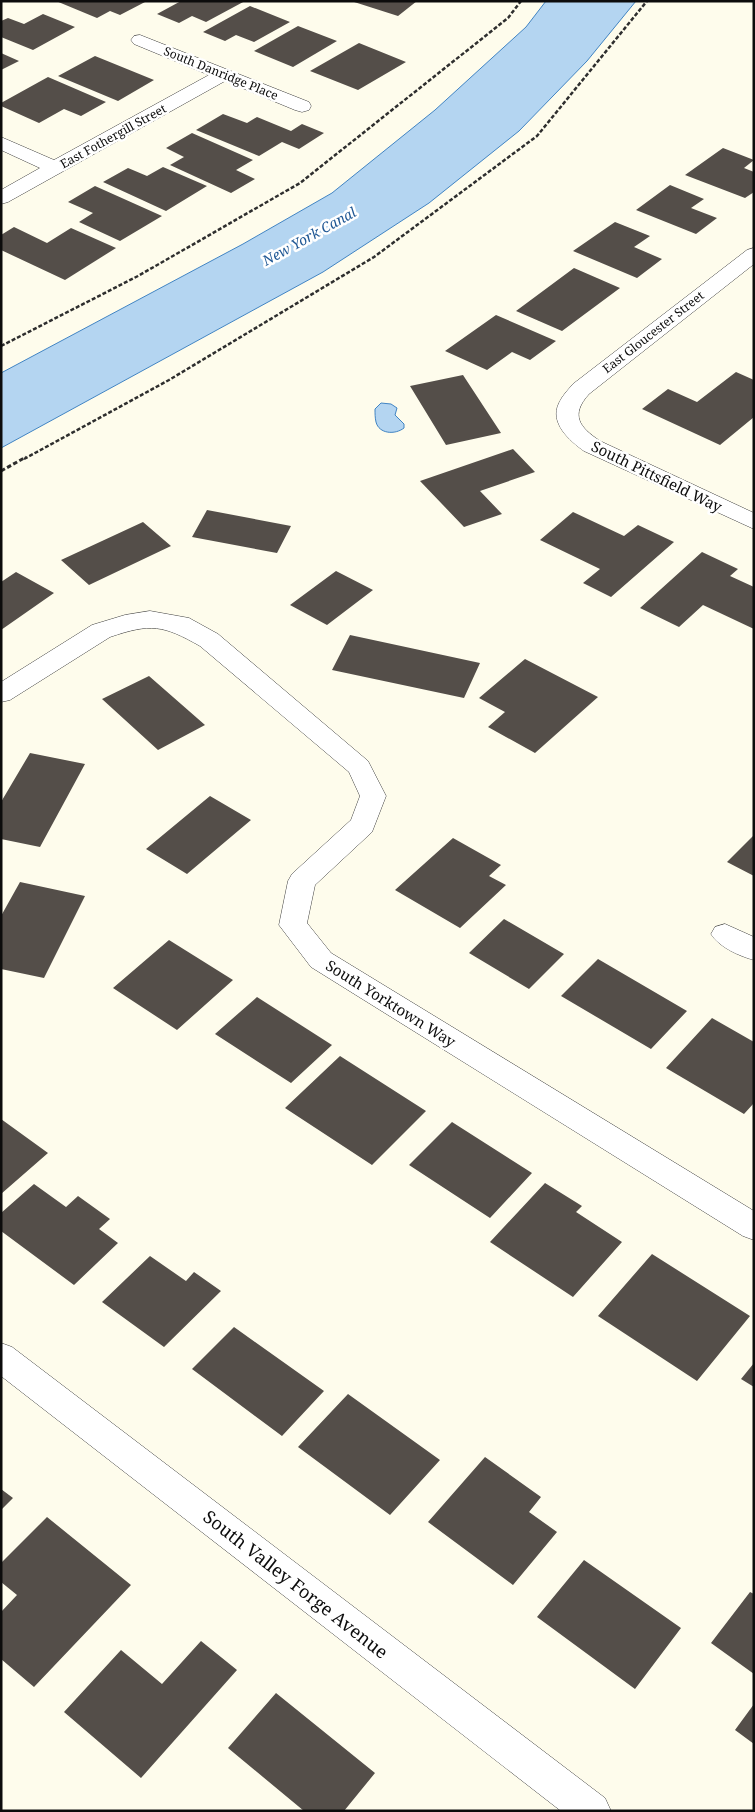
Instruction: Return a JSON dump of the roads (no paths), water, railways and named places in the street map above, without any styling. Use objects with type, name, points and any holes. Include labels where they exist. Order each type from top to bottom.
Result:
[{"type":"street","name":"South Danridge Place","points":[[140,40],[302,106]]},
{"type":"street","name":"East Fothergill Street","points":[[1,198],[224,74]]},
{"type":"street","points":[[1,143],[55,168]]},
{"type":"street","name":"East Gloucester Street","points":[[568,420],[569,404],[582,389],[754,254]]},
{"type":"street","name":"South Pittsfield Way","points":[[568,420],[576,434],[592,446],[754,522]]},
{"type":"street","name":"South Yorktown Way","points":[[1,694],[101,631],[125,623],[150,619],[180,624],[209,640],[358,767],[373,796],[363,825],[302,881],[293,925],[321,960],[754,1228]]},
{"type":"street","points":[[725,934],[754,950]]},
{"type":"street","name":"South Valley Forge Avenue","points":[[1,1358],[592,1811]]},
{"type":"water","name":"New York Canal","points":[[546,1],[636,1],[587,61],[519,131],[429,203],[323,272],[1,448],[1,373],[243,244],[332,193],[435,110],[526,27]]},
{"type":"water","points":[[381,403],[391,404],[397,408],[395,415],[404,424],[404,428],[396,432],[380,429],[376,422],[375,409]]}]
